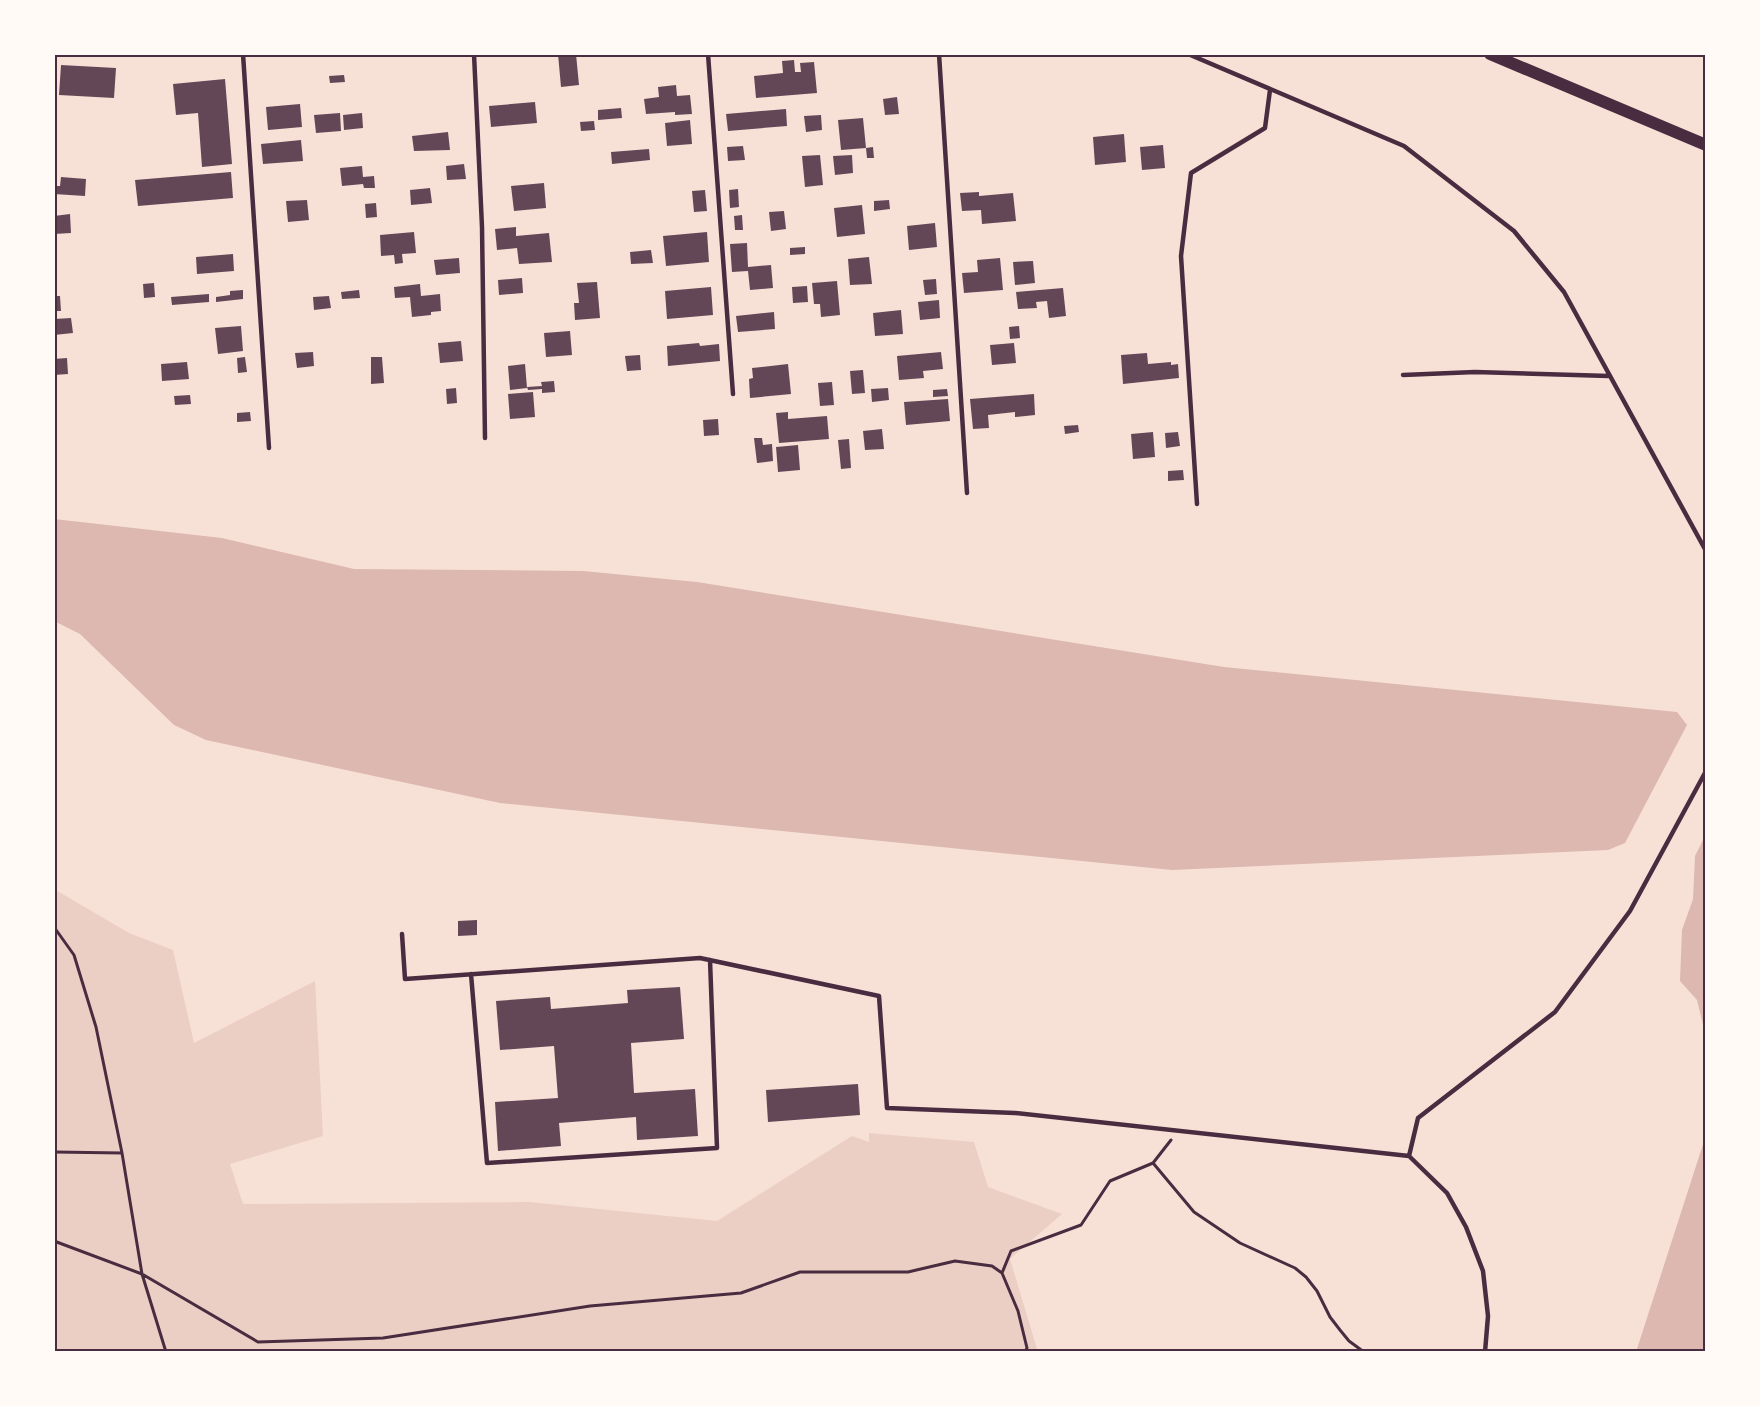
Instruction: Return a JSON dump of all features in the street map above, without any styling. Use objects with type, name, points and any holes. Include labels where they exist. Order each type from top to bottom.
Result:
[{"type":"main road","points":[[1490,54],[1706,145]]},
{"type":"lane","points":[[243,54],[269,448]]},
{"type":"lane","points":[[474,54],[482,227],[485,438]]},
{"type":"lane","points":[[708,54],[733,394]]},
{"type":"lane","points":[[939,54],[967,493]]},
{"type":"lane","points":[[1188,54],[1404,146],[1514,231],[1564,292],[1706,551]]},
{"type":"lane","points":[[1197,504],[1181,256],[1191,173],[1265,128],[1270,90]]},
{"type":"lane","points":[[1403,375],[1475,372],[1609,376]]},
{"type":"lane","points":[[1409,1156],[1418,1118],[1556,1012],[1630,911],[1706,771]]},
{"type":"lane","points":[[402,934],[405,979],[700,958],[879,996],[887,1108],[1015,1113],[1409,1156],[1447,1193],[1466,1227],[1483,1271],[1488,1316],[1485,1352]]},
{"type":"lane","points":[[471,974],[487,1163],[717,1148],[710,960]]},
{"type":"path","points":[[54,927],[74,955],[93,1017],[122,1153],[142,1274],[166,1352]]},
{"type":"path","points":[[1002,1273],[1011,1251],[1081,1225],[1110,1181],[1152,1163],[1179,1131]]},
{"type":"path","points":[[54,1152],[122,1153]]},
{"type":"path","points":[[1152,1163],[1194,1212],[1240,1244],[1295,1268],[1306,1277],[1317,1290],[1330,1317],[1340,1330],[1349,1341],[1364,1352]]},
{"type":"path","points":[[54,1241],[142,1274],[258,1342],[383,1338],[590,1306],[741,1293],[800,1272],[908,1272],[955,1261],[992,1266],[1002,1273],[1018,1311],[1027,1348],[1025,1352]]},
{"type":"shaded area","points":[[54,519],[222,538],[354,569],[583,571],[697,582],[1224,667],[1677,712],[1687,725],[1625,843],[1608,850],[1172,870],[500,803],[206,740],[174,725],[80,634],[54,621]]},
{"type":"shaded area","points":[[1706,834],[1706,1037],[1697,1000],[1680,981],[1682,930],[1693,899],[1695,856]]},
{"type":"shaded area","points":[[54,889],[129,933],[173,950],[194,1043],[315,981],[323,1136],[230,1164],[243,1204],[530,1202],[717,1221],[852,1136],[869,1142],[869,1133],[974,1142],[988,1187],[1062,1214],[1010,1259],[1038,1352],[54,1352]]},
{"type":"shaded area","points":[[1706,1135],[1706,1352],[1636,1352]]},
{"type":"building","points":[[558,54],[576,54],[579,85],[561,87]]},
{"type":"building","points":[[794,60],[795,72],[801,72],[800,63],[814,62],[817,93],[756,98],[754,76],[783,73],[782,61]]},
{"type":"building","points":[[61,65],[116,68],[114,98],[59,95]]},
{"type":"building","points":[[344,75],[345,82],[330,83],[329,76]]},
{"type":"building","points":[[225,79],[232,164],[202,167],[198,113],[176,115],[173,84]]},
{"type":"building","points":[[676,85],[677,96],[690,95],[692,114],[675,115],[675,112],[646,114],[644,99],[659,97],[658,87]]},
{"type":"building","points":[[897,97],[899,114],[885,115],[883,99]]},
{"type":"building","points":[[535,102],[537,123],[491,127],[489,106]]},
{"type":"building","points":[[300,104],[302,127],[268,130],[266,107]]},
{"type":"building","points":[[621,108],[622,118],[598,120],[598,110]]},
{"type":"building","points":[[786,109],[787,126],[728,131],[726,114]]},
{"type":"building","points":[[340,113],[341,131],[316,133],[314,115]]},
{"type":"building","points":[[362,113],[363,128],[344,130],[343,115]]},
{"type":"building","points":[[821,115],[822,130],[806,132],[804,116]]},
{"type":"building","points":[[863,118],[866,148],[841,150],[838,120]]},
{"type":"building","points":[[690,120],[692,144],[667,146],[665,123]]},
{"type":"building","points":[[594,121],[595,130],[581,131],[580,122]]},
{"type":"building","points":[[448,132],[450,150],[414,151],[412,136]]},
{"type":"building","points":[[1124,134],[1126,162],[1095,165],[1093,137]]},
{"type":"building","points":[[301,140],[303,161],[263,164],[261,144]]},
{"type":"building","points":[[1163,145],[1165,168],[1142,170],[1140,147]]},
{"type":"building","points":[[743,146],[745,160],[728,161],[727,147]]},
{"type":"building","points":[[873,147],[874,158],[867,158],[866,148]]},
{"type":"building","points":[[649,149],[650,160],[612,164],[611,152]]},
{"type":"building","points":[[820,155],[823,185],[805,187],[802,156]]},
{"type":"building","points":[[852,155],[853,173],[835,175],[833,156]]},
{"type":"building","points":[[464,164],[466,179],[447,180],[446,166]]},
{"type":"building","points":[[362,166],[363,177],[374,176],[375,188],[364,188],[363,184],[342,186],[340,168]]},
{"type":"building","points":[[231,172],[233,198],[138,206],[135,180]]},
{"type":"building","points":[[61,177],[86,179],[85,196],[54,194],[54,186],[60,186]]},
{"type":"building","points":[[544,183],[546,208],[514,211],[511,186]]},
{"type":"building","points":[[430,188],[432,203],[411,205],[410,190]]},
{"type":"building","points":[[738,189],[739,207],[730,208],[729,190]]},
{"type":"building","points":[[705,190],[707,211],[694,212],[692,191]]},
{"type":"building","points":[[979,192],[979,196],[1013,193],[1016,221],[982,224],[981,210],[962,211],[960,193]]},
{"type":"building","points":[[307,200],[309,220],[288,222],[286,201]]},
{"type":"building","points":[[889,200],[890,209],[874,211],[874,201]]},
{"type":"building","points":[[376,203],[377,217],[366,218],[365,204]]},
{"type":"building","points":[[862,205],[865,234],[837,237],[834,208]]},
{"type":"building","points":[[784,211],[786,229],[771,231],[769,212]]},
{"type":"building","points":[[70,214],[71,233],[54,234],[54,216]]},
{"type":"building","points":[[742,215],[743,230],[735,230],[734,216]]},
{"type":"building","points":[[935,223],[937,247],[909,250],[907,226]]},
{"type":"building","points":[[516,227],[516,236],[549,233],[552,262],[519,264],[517,248],[497,250],[495,229]]},
{"type":"building","points":[[414,232],[416,253],[402,254],[403,263],[395,264],[394,255],[381,256],[380,235]]},
{"type":"building","points":[[707,232],[709,262],[666,266],[663,236]]},
{"type":"building","points":[[747,243],[748,267],[771,265],[773,288],[750,290],[748,271],[732,272],[730,244]]},
{"type":"building","points":[[805,247],[805,254],[790,255],[790,248]]},
{"type":"building","points":[[651,250],[653,263],[631,264],[630,252]]},
{"type":"building","points":[[233,254],[234,271],[197,274],[196,257]]},
{"type":"building","points":[[869,257],[872,284],[850,285],[848,259]]},
{"type":"building","points":[[459,258],[460,273],[436,275],[434,260]]},
{"type":"building","points":[[1000,258],[1003,290],[964,293],[962,273],[978,272],[977,260]]},
{"type":"building","points":[[1033,261],[1035,283],[1015,285],[1013,262]]},
{"type":"building","points":[[522,278],[523,293],[499,295],[498,280]]},
{"type":"building","points":[[936,279],[937,294],[925,295],[923,280]]},
{"type":"building","points":[[837,281],[840,315],[821,317],[820,304],[814,304],[812,283]]},
{"type":"building","points":[[597,282],[600,318],[575,320],[574,303],[579,303],[577,283]]},
{"type":"building","points":[[154,283],[155,297],[144,298],[143,284]]},
{"type":"building","points":[[420,284],[421,296],[440,294],[441,311],[431,312],[431,315],[412,317],[410,297],[395,298],[394,287]]},
{"type":"building","points":[[807,286],[808,302],[793,303],[792,287]]},
{"type":"building","points":[[711,287],[713,315],[667,319],[665,291]]},
{"type":"building","points":[[1063,288],[1066,316],[1049,318],[1047,301],[1036,302],[1037,308],[1018,309],[1016,292]]},
{"type":"building","points":[[243,290],[243,299],[216,302],[216,297],[230,295],[230,291]]},
{"type":"building","points":[[359,290],[360,298],[342,299],[341,292]]},
{"type":"building","points":[[209,294],[209,302],[172,305],[171,297]]},
{"type":"building","points":[[54,296],[60,296],[61,311],[54,311]]},
{"type":"building","points":[[329,296],[331,308],[314,310],[313,297]]},
{"type":"building","points":[[939,300],[940,318],[920,320],[918,302]]},
{"type":"building","points":[[901,310],[903,334],[875,336],[873,313]]},
{"type":"building","points":[[774,312],[775,329],[738,332],[736,316]]},
{"type":"building","points":[[71,318],[73,333],[54,335],[54,319]]},
{"type":"building","points":[[241,326],[243,351],[218,354],[215,328]]},
{"type":"building","points":[[1019,326],[1020,338],[1010,339],[1009,327]]},
{"type":"building","points":[[570,331],[572,355],[546,357],[544,333]]},
{"type":"building","points":[[461,341],[463,361],[440,363],[438,343]]},
{"type":"building","points":[[699,343],[700,346],[719,344],[720,361],[668,366],[667,346]]},
{"type":"building","points":[[1014,343],[1016,363],[992,365],[990,345]]},
{"type":"building","points":[[313,352],[314,366],[297,368],[295,353]]},
{"type":"building","points":[[941,352],[943,369],[923,371],[924,378],[899,380],[897,356]]},
{"type":"building","points":[[1147,353],[1148,364],[1171,362],[1171,365],[1178,364],[1179,378],[1123,384],[1121,355]]},
{"type":"building","points":[[640,355],[641,370],[627,371],[625,356]]},
{"type":"building","points":[[245,357],[247,372],[238,373],[237,358]]},
{"type":"building","points":[[371,357],[382,357],[384,383],[371,384]]},
{"type":"building","points":[[67,358],[68,374],[54,375],[54,359]]},
{"type":"building","points":[[187,362],[189,379],[162,381],[161,364]]},
{"type":"building","points":[[525,364],[527,388],[510,390],[508,366]]},
{"type":"building","points":[[788,364],[791,394],[750,398],[749,379],[753,378],[752,368]]},
{"type":"building","points":[[863,370],[865,393],[852,394],[850,371]]},
{"type":"building","points":[[554,381],[555,392],[542,393],[542,389],[528,390],[527,387],[542,386],[541,382]]},
{"type":"building","points":[[832,382],[834,405],[820,406],[818,383]]},
{"type":"building","points":[[456,388],[457,403],[447,404],[446,389]]},
{"type":"building","points":[[888,388],[889,400],[872,402],[871,389]]},
{"type":"building","points":[[947,389],[948,396],[933,397],[933,390]]},
{"type":"building","points":[[533,392],[535,417],[510,419],[508,394]]},
{"type":"building","points":[[1034,394],[1035,415],[1015,417],[1015,412],[988,415],[989,428],[973,429],[970,399]]},
{"type":"building","points":[[190,395],[191,404],[175,405],[174,396]]},
{"type":"building","points":[[948,399],[950,421],[906,425],[904,402]]},
{"type":"building","points":[[250,412],[251,421],[237,422],[237,413]]},
{"type":"building","points":[[788,412],[788,419],[827,416],[829,439],[779,443],[776,413]]},
{"type":"building","points":[[718,419],[719,435],[704,436],[703,420]]},
{"type":"building","points":[[1078,425],[1079,432],[1065,434],[1064,426]]},
{"type":"building","points":[[882,429],[884,449],[865,450],[863,431]]},
{"type":"building","points":[[1153,432],[1155,457],[1133,459],[1131,434]]},
{"type":"building","points":[[1178,432],[1180,446],[1166,448],[1165,433]]},
{"type":"building","points":[[754,438],[762,438],[763,445],[772,444],[773,461],[757,463]]},
{"type":"building","points":[[849,439],[851,468],[841,469],[838,440]]},
{"type":"building","points":[[798,445],[800,470],[778,472],[776,447]]},
{"type":"building","points":[[1183,470],[1184,480],[1168,481],[1168,471]]},
{"type":"building","points":[[477,920],[477,935],[458,936],[458,921]]},
{"type":"building","points":[[680,987],[684,1039],[631,1043],[634,1093],[695,1089],[698,1136],[637,1140],[636,1117],[559,1123],[561,1146],[498,1151],[495,1102],[558,1098],[554,1046],[500,1050],[496,1001],[550,997],[551,1009],[628,1003],[627,990]]},
{"type":"building","points":[[858,1084],[860,1115],[768,1122],[766,1090]]}]
